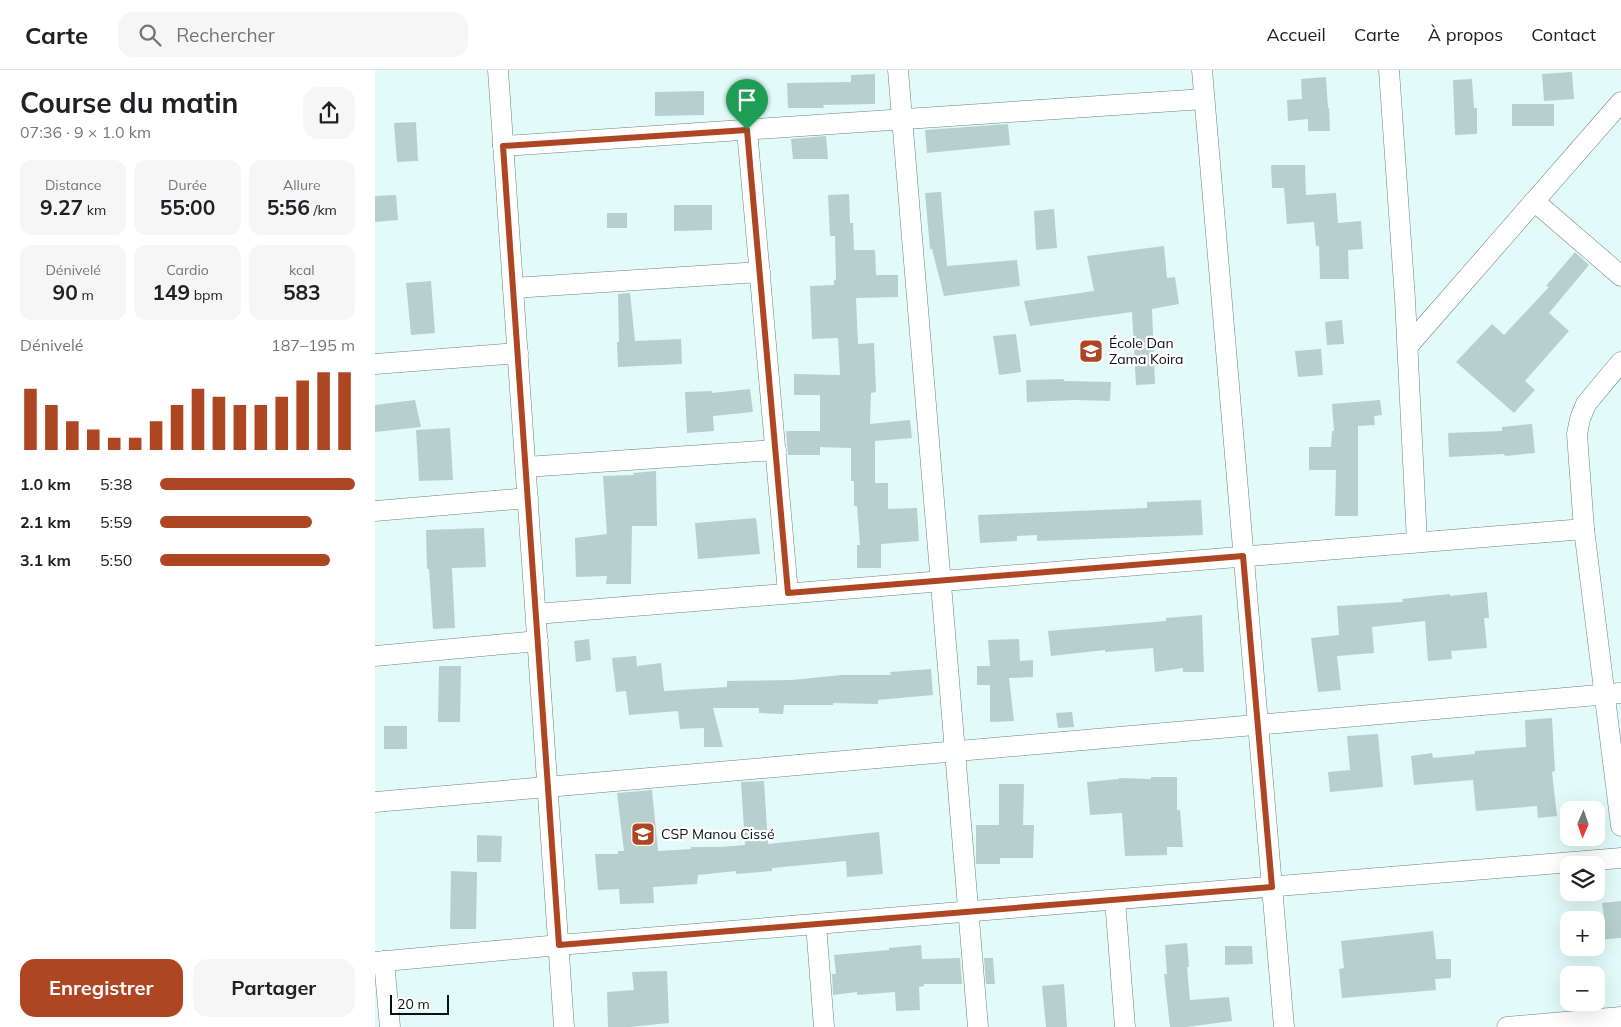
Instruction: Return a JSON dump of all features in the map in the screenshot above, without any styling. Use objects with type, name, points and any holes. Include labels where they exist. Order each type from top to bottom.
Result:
[{"type":"street","points":[[498,70],[564,1027]]},
{"type":"street","points":[[898,70],[978,1027]]},
{"type":"street","points":[[1202,70],[1284,1027]]},
{"type":"street","points":[[1389,70],[1408,346],[1417,542]]},
{"type":"street","points":[[503,146],[1204,99]]},
{"type":"street","points":[[1408,346],[1621,102]]},
{"type":"street","points":[[747,130],[788,593]]},
{"type":"street","points":[[1535,201],[1621,276]]},
{"type":"street","points":[[513,288],[760,272]]},
{"type":"street","points":[[375,364],[517,353]]},
{"type":"street","points":[[1621,362],[1586,404],[1577,434],[1585,529],[1613,693],[1621,826]]},
{"type":"street","points":[[526,467],[775,450]]},
{"type":"street","points":[[375,511],[528,498]]},
{"type":"street","points":[[536,614],[1585,529]]},
{"type":"street","points":[[375,656],[538,641]]},
{"type":"street","points":[[375,802],[1613,693]]},
{"type":"street","points":[[390,1027],[379,962],[559,945],[1621,858]]},
{"type":"street","points":[[1115,900],[1125,1027]]},
{"type":"street","points":[[816,924],[824,1027]]},
{"type":"street","points":[[1507,1027],[1621,1017]]},
{"type":"building","points":[[1572,72],[1574,99],[1544,101],[1542,74]]},
{"type":"building","points":[[875,74],[875,104],[823,105],[824,108],[788,108],[787,83],[851,82],[851,75]]},
{"type":"building","points":[[1326,77],[1330,131],[1308,131],[1308,119],[1288,121],[1287,100],[1302,99],[1301,79]]},
{"type":"building","points":[[1472,79],[1474,108],[1477,108],[1477,134],[1455,135],[1453,80]]},
{"type":"building","points":[[704,91],[704,115],[655,116],[655,92]]},
{"type":"building","points":[[1512,104],[1554,104],[1554,126],[1512,126]]},
{"type":"building","points":[[416,122],[418,161],[397,162],[394,123]]},
{"type":"building","points":[[1008,124],[1010,145],[927,153],[925,130]]},
{"type":"building","points":[[826,136],[828,159],[793,159],[791,139]]},
{"type":"building","points":[[1271,165],[1305,165],[1306,195],[1336,193],[1338,223],[1361,221],[1363,249],[1348,250],[1349,279],[1320,279],[1319,246],[1316,246],[1314,222],[1287,224],[1284,188],[1272,188]]},
{"type":"building","points":[[941,192],[947,266],[1017,260],[1020,286],[944,296],[932,249],[930,249],[925,193]]},
{"type":"building","points":[[849,194],[850,223],[853,223],[854,250],[875,250],[876,275],[898,275],[898,297],[856,298],[858,344],[874,343],[876,392],[871,393],[870,424],[910,420],[912,438],[875,441],[875,483],[888,483],[888,509],[917,508],[919,541],[881,544],[881,568],[857,568],[857,545],[860,545],[857,506],[854,506],[854,481],[851,481],[851,448],[820,447],[820,455],[788,455],[786,431],[820,431],[820,395],[794,395],[794,374],[840,375],[838,338],[812,339],[810,286],[834,285],[834,280],[836,280],[835,236],[830,236],[828,195]]},
{"type":"building","points":[[396,195],[398,220],[375,222],[375,196]]},
{"type":"building","points":[[674,205],[712,205],[712,230],[674,231]]},
{"type":"building","points":[[1054,209],[1057,248],[1036,250],[1034,211]]},
{"type":"building","points":[[607,213],[627,213],[627,228],[607,228]]},
{"type":"building","points":[[1164,246],[1167,278],[1175,277],[1179,304],[1152,309],[1155,384],[1136,385],[1132,312],[1030,326],[1024,301],[1094,291],[1087,256]]},
{"type":"building","points":[[1575,252],[1589,265],[1549,313],[1569,331],[1525,381],[1535,390],[1514,413],[1456,362],[1492,324],[1504,335],[1549,287],[1546,286]]},
{"type":"building","points":[[431,281],[435,333],[411,335],[406,283]]},
{"type":"building","points":[[630,293],[635,341],[681,339],[682,364],[618,367],[618,294]]},
{"type":"building","points":[[1342,320],[1344,344],[1327,345],[1325,322]]},
{"type":"building","points":[[1016,334],[1021,372],[999,375],[993,336]]},
{"type":"building","points":[[1321,349],[1323,375],[1298,377],[1295,351]]},
{"type":"building","points":[[1064,379],[1064,381],[1111,382],[1110,401],[1027,402],[1026,380]]},
{"type":"building","points":[[750,389],[753,412],[713,416],[714,431],[687,433],[685,392],[712,391],[712,393]]},
{"type":"building","points":[[415,400],[421,427],[375,432],[375,405]]},
{"type":"building","points":[[1380,400],[1382,415],[1374,416],[1375,425],[1358,426],[1358,516],[1335,516],[1336,470],[1309,470],[1309,447],[1331,447],[1332,431],[1334,431],[1332,404]]},
{"type":"building","points":[[1532,424],[1535,453],[1505,456],[1504,454],[1449,457],[1448,433],[1502,431],[1502,427]]},
{"type":"building","points":[[450,428],[453,480],[419,481],[416,430]]},
{"type":"building","points":[[656,471],[657,526],[632,526],[631,584],[606,584],[607,576],[576,577],[575,538],[607,534],[603,476],[634,475],[633,473]]},
{"type":"building","points":[[1201,500],[1203,535],[1037,541],[1037,535],[1017,536],[1017,541],[980,543],[978,515],[1147,508],[1147,502]]},
{"type":"building","points":[[756,518],[760,554],[698,559],[695,523]]},
{"type":"building","points":[[484,528],[486,567],[452,568],[455,628],[433,629],[429,569],[427,569],[426,530]]},
{"type":"building","points":[[1487,592],[1489,618],[1484,618],[1487,648],[1451,651],[1452,659],[1428,661],[1425,621],[1372,627],[1374,653],[1337,656],[1341,690],[1318,692],[1311,638],[1339,635],[1337,606],[1403,602],[1402,599]]},
{"type":"building","points":[[1202,615],[1204,672],[1183,672],[1183,668],[1155,672],[1153,648],[1105,652],[1105,650],[1051,656],[1048,631],[1166,621],[1166,618]]},
{"type":"building","points":[[589,639],[591,660],[576,662],[574,641]]},
{"type":"building","points":[[1019,639],[1020,661],[1033,660],[1033,677],[1009,678],[1014,721],[990,722],[990,685],[977,685],[977,666],[990,666],[988,640]]},
{"type":"building","points":[[636,656],[637,666],[661,663],[664,691],[727,687],[727,681],[791,680],[842,675],[891,675],[890,672],[931,669],[933,695],[878,700],[878,704],[784,705],[783,714],[759,713],[759,708],[713,708],[723,747],[704,747],[704,728],[680,729],[678,711],[629,715],[626,691],[616,692],[612,658]]},
{"type":"building","points":[[439,666],[461,666],[460,722],[438,722]]},
{"type":"building","points":[[1072,712],[1074,727],[1058,728],[1056,713]]},
{"type":"building","points":[[1552,718],[1555,771],[1552,772],[1557,816],[1538,818],[1537,806],[1476,811],[1473,780],[1414,785],[1411,756],[1432,753],[1433,758],[1475,754],[1475,751],[1526,747],[1525,720]]},
{"type":"building","points":[[384,726],[407,726],[407,749],[384,749]]},
{"type":"building","points":[[1378,734],[1383,787],[1330,792],[1328,772],[1350,770],[1347,736]]},
{"type":"building","points":[[1151,777],[1177,777],[1177,810],[1180,810],[1183,847],[1167,847],[1167,855],[1125,856],[1122,813],[1090,815],[1087,782],[1119,778],[1151,779]]},
{"type":"building","points":[[764,781],[768,844],[879,832],[883,874],[847,877],[846,861],[772,868],[772,871],[736,874],[736,871],[698,875],[697,884],[653,887],[654,903],[620,904],[619,889],[598,890],[595,854],[618,854],[618,851],[624,851],[617,793],[652,790],[658,851],[691,849],[691,847],[745,845],[741,782]]},
{"type":"building","points":[[999,784],[1024,784],[1023,825],[1034,825],[1033,858],[1000,858],[1000,864],[976,864],[976,825],[999,825]]},
{"type":"building","points":[[477,835],[502,836],[501,862],[477,862]]},
{"type":"building","points":[[451,871],[477,872],[476,929],[450,929]]},
{"type":"building","points":[[1621,901],[1621,938],[1605,939],[1605,911],[1603,911],[1602,903]]},
{"type":"building","points":[[1433,931],[1436,959],[1451,959],[1451,978],[1435,979],[1436,990],[1342,998],[1339,969],[1344,968],[1341,941]]},
{"type":"building","points":[[1187,943],[1190,1000],[1229,997],[1232,1021],[1186,1027],[1170,1027],[1164,974],[1167,974],[1165,945]]},
{"type":"building","points":[[921,945],[922,959],[960,958],[962,984],[924,984],[924,986],[919,987],[920,1010],[896,1011],[895,992],[857,995],[857,992],[833,995],[832,974],[836,974],[834,955]]},
{"type":"building","points":[[1225,946],[1252,946],[1253,964],[1225,965]]},
{"type":"building","points":[[984,958],[993,958],[995,984],[986,984]]},
{"type":"building","points":[[667,971],[669,1023],[608,1027],[607,992],[634,990],[632,972]]},
{"type":"building","points":[[1064,984],[1067,1027],[1046,1027],[1042,986]]},
{"type":"place","name":"École Dan Zama Koira","points":[[1091,351]]},
{"type":"place","name":"CSP Manou Cissé","points":[[643,834]]},
{"type":"route","points":[[747,130],[788,593],[1243,556],[1272,887],[559,945],[503,146],[747,130]]}]
